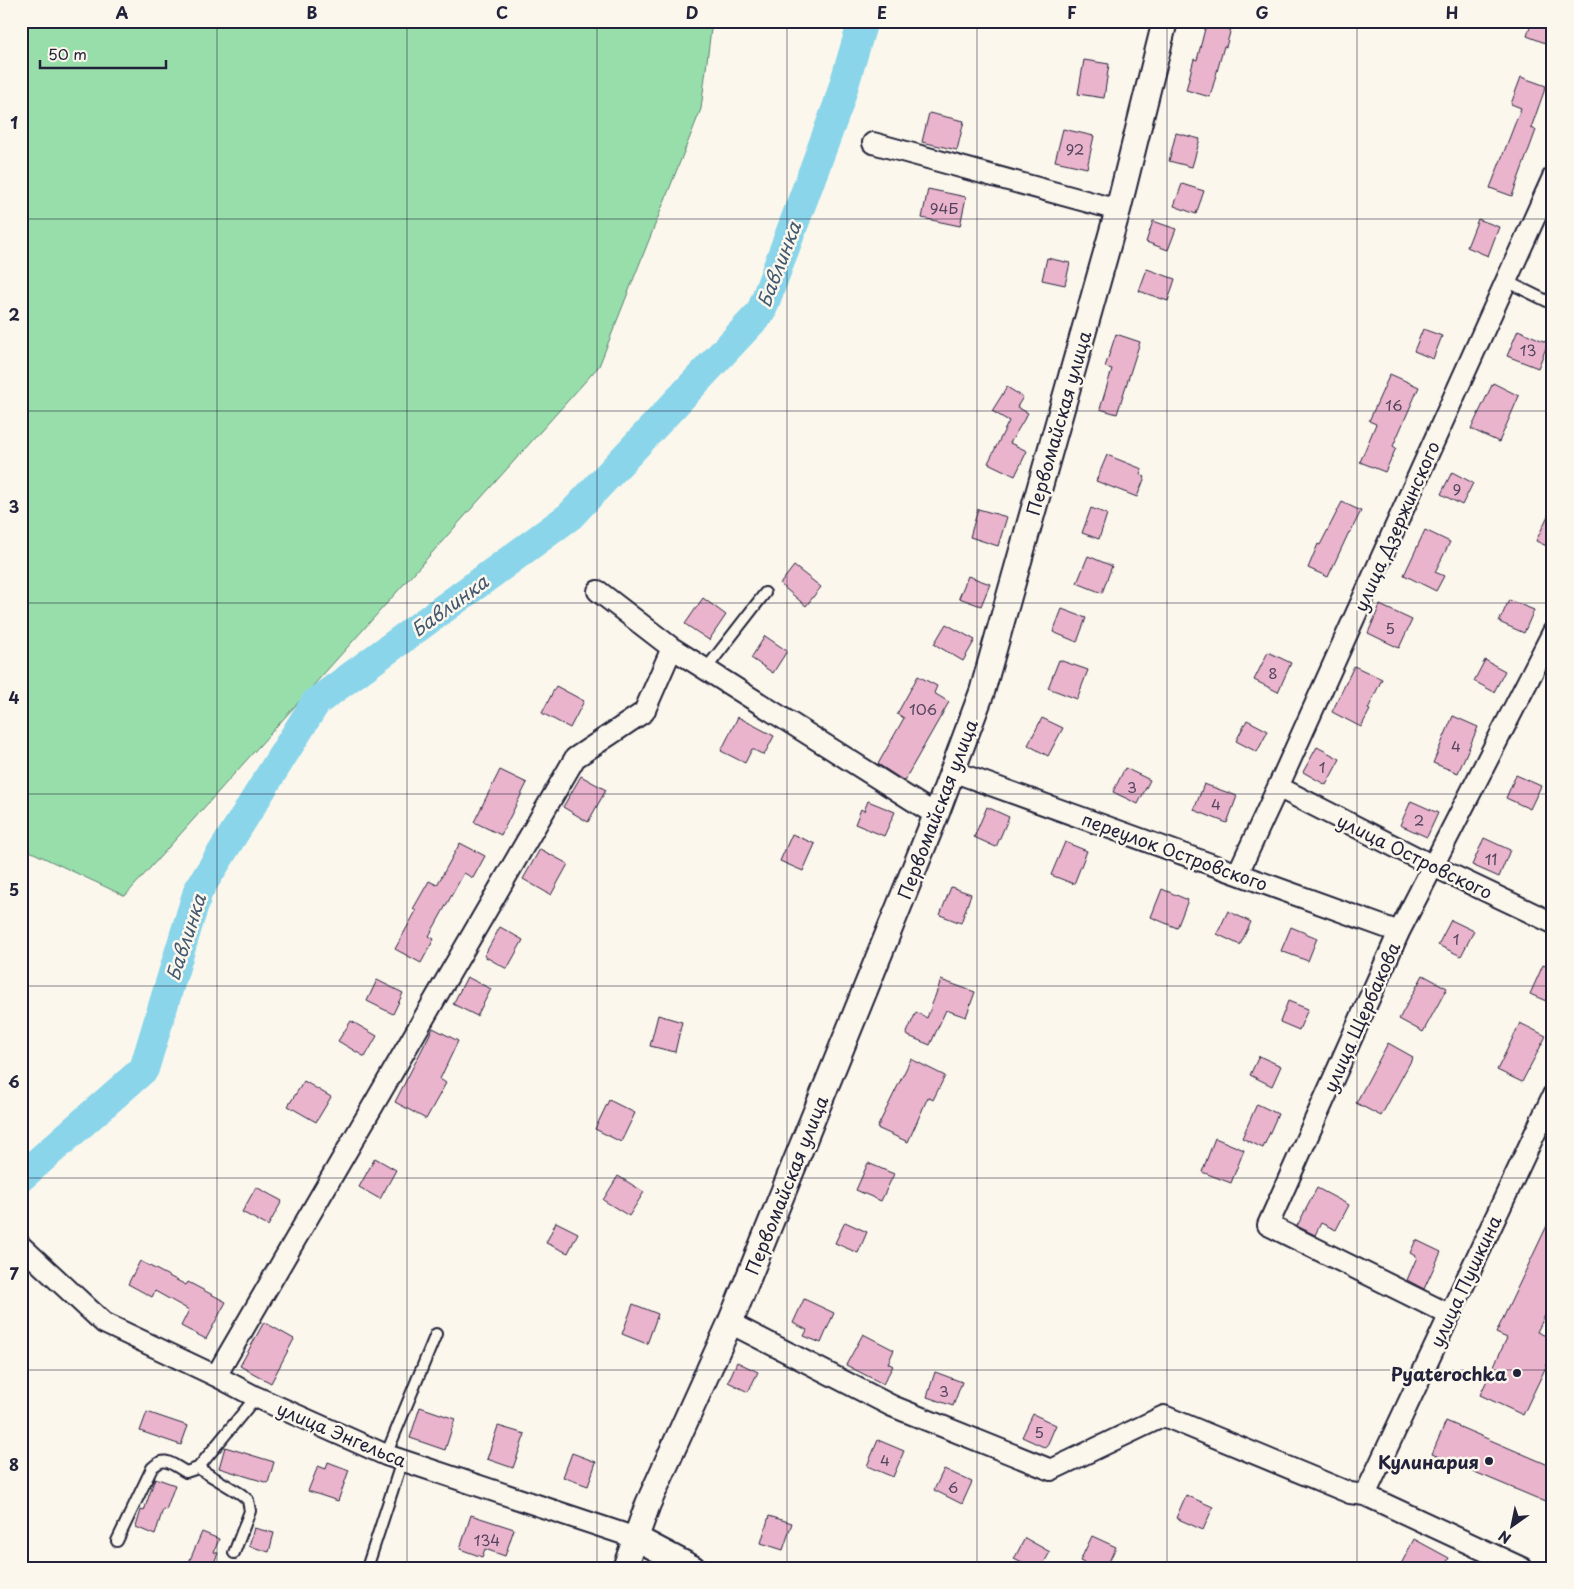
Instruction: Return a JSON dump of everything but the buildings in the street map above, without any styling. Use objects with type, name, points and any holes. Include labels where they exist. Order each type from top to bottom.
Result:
[{"type":"street","name":"Первомайская улица","points":[[625,1568],[648,1504],[730,1323],[936,815],[982,692],[1118,210],[1165,21]]},
{"type":"street","points":[[872,143],[1118,210]]},
{"type":"street","name":"улица Дзержинского","points":[[1238,873],[1553,178]]},
{"type":"street","points":[[598,591],[672,648],[936,815]]},
{"type":"street","name":"улица Щербакова","points":[[1450,1315],[1268,1225],[1399,932],[1553,632]]},
{"type":"street","points":[[216,1376],[575,758],[644,712],[672,648]]},
{"type":"street","name":"переулок Островского","points":[[952,771],[1399,932]]},
{"type":"street","name":"улица Островского","points":[[1278,787],[1433,866],[1553,923]]},
{"type":"street","name":"улица Пушкина","points":[[1365,1495],[1553,1095]]},
{"type":"street","name":"улица Энгельса","points":[[21,1246],[104,1323],[256,1397],[394,1458],[636,1538],[693,1568]]},
{"type":"street","points":[[730,1323],[892,1406],[1051,1470],[1164,1416],[1350,1493],[1365,1495],[1522,1568]]},
{"type":"lane","points":[[1506,281],[1553,304]]},
{"type":"lane","points":[[706,669],[765,593]]},
{"type":"lane","points":[[367,1568],[394,1458],[436,1334]]},
{"type":"lane","points":[[117,1541],[152,1468],[159,1461],[166,1460],[186,1472],[198,1468],[256,1397]]},
{"type":"lane","points":[[198,1468],[248,1500],[250,1511],[234,1553]]},
{"type":"green space","points":[[21,21],[712,21],[701,109],[599,366],[125,896],[21,847]]},
{"type":"waterway","name":"Бавлинка","points":[[21,1177],[144,1069],[198,891],[316,702],[570,516],[761,312],[838,105],[863,21]]},
{"type":"place","name":"Pyaterochka","points":[[1517,1373]]},
{"type":"place","name":"Кулинария","points":[[1489,1461]]}]
